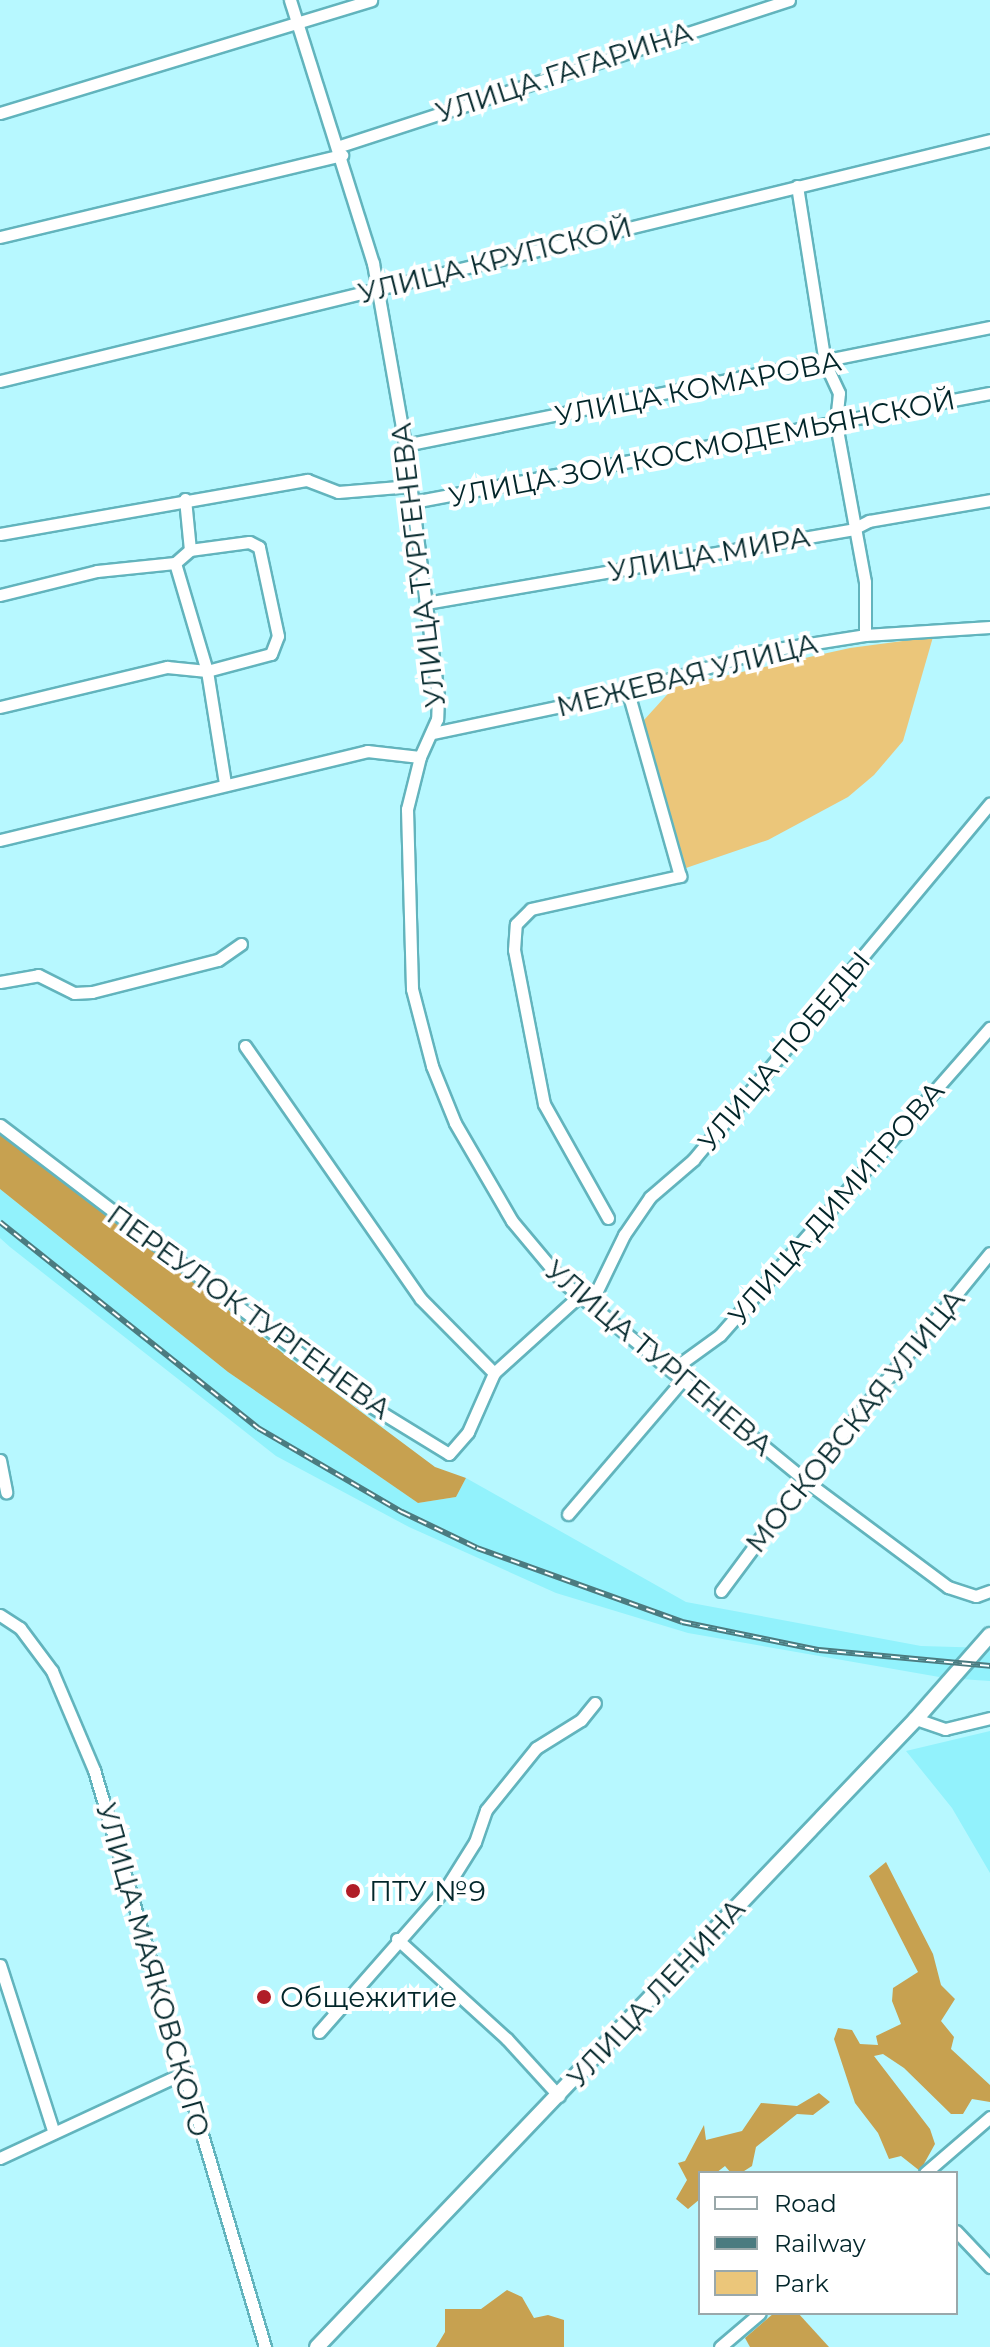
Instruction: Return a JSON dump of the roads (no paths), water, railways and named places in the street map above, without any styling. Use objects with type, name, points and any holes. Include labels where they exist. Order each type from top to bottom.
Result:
[{"type":"main road","name":"УЛИЦА ЛЕНИНА","points":[[317,2347],[916,1719],[990,1635]]},
{"type":"street","name":"УЛИЦА ТУРГЕНЕВА","points":[[290,0],[341,151],[377,288],[405,445],[438,696],[433,733],[420,757],[407,809],[407,897],[412,989],[432,1066],[455,1123],[512,1221],[549,1269],[807,1482],[948,1587],[976,1596],[990,1591]]},
{"type":"street","points":[[0,113],[371,0]]},
{"type":"street","name":"УЛИЦА ГАГАРИНА","points":[[0,237],[341,151],[789,0]]},
{"type":"street","name":"УЛИЦА КРУПСКОЙ","points":[[0,381],[990,140]]},
{"type":"street","points":[[797,186],[825,363],[839,393],[836,424],[865,582],[865,635]]},
{"type":"street","name":"УЛИЦА КОМАРОВА","points":[[405,445],[825,363],[990,327]]},
{"type":"street","name":"УЛИЦА ЗОИ КОСМОДЕМЬЯНСКОЙ","points":[[413,502],[990,393]]},
{"type":"street","points":[[0,534],[185,499],[307,480],[338,492],[411,486]]},
{"type":"street","points":[[185,499],[190,550]]},
{"type":"street","name":"УЛИЦА МИРА","points":[[426,603],[853,529],[869,521],[990,500]]},
{"type":"street","points":[[0,595],[97,571],[175,563],[190,550],[249,542],[259,547],[278,636],[276,648],[262,659],[207,671],[167,667],[0,707]]},
{"type":"street","points":[[175,563],[207,671],[225,783]]},
{"type":"street","name":"МЕЖЕВАЯ УЛИЦА","points":[[433,733],[628,692],[758,652],[865,635],[990,627]]},
{"type":"street","points":[[608,1218],[544,1104],[514,950],[516,924],[531,909],[680,876],[628,692]]},
{"type":"street","points":[[0,840],[367,751],[420,757]]},
{"type":"street","name":"УЛИЦА ПОБЕДЫ","points":[[591,1303],[624,1235],[650,1197],[693,1160],[990,804]]},
{"type":"street","points":[[0,982],[38,975],[74,993],[92,992],[218,960],[241,944]]},
{"type":"street","name":"УЛИЦА ДИМИТРОВА","points":[[673,1369],[720,1335],[990,1028]]},
{"type":"street","points":[[245,1046],[421,1299],[494,1373]]},
{"type":"street","name":"ПЕРЕУЛОК ТУРГЕНЕВА","points":[[0,1125],[361,1400],[449,1454],[468,1432],[494,1373],[580,1295]]},
{"type":"street","name":"МОСКОВСКАЯ УЛИЦА","points":[[721,1591],[990,1253]]},
{"type":"street","points":[[568,1514],[684,1378]]},
{"type":"street","points":[[0,1460],[6,1492]]},
{"type":"street","name":"УЛИЦА МАЯКОВСКОГО","points":[[0,1615],[20,1628],[52,1671],[94,1770],[265,2347]]},
{"type":"street","points":[[319,2032],[397,1939],[448,1885],[475,1842],[486,1810],[536,1748],[581,1720],[595,1703]]},
{"type":"street","points":[[916,1719],[945,1729],[990,1718]]},
{"type":"street","points":[[397,1939],[507,2039],[559,2096]]},
{"type":"street","points":[[0,1965],[53,2130]]},
{"type":"street","points":[[0,2158],[53,2130],[183,2073]]},
{"type":"street","points":[[927,2171],[990,2117]]},
{"type":"street","points":[[958,2233],[990,2267]]},
{"type":"street","points":[[720,2347],[758,2315]]},
{"type":"railway","points":[[0,1222],[258,1428],[402,1512],[477,1548],[682,1622],[819,1650],[990,1666]]},
{"type":"place","name":"ПТУ №9","points":[[353,1891]]},
{"type":"place","name":"Общежитие","points":[[264,1997]]}]
